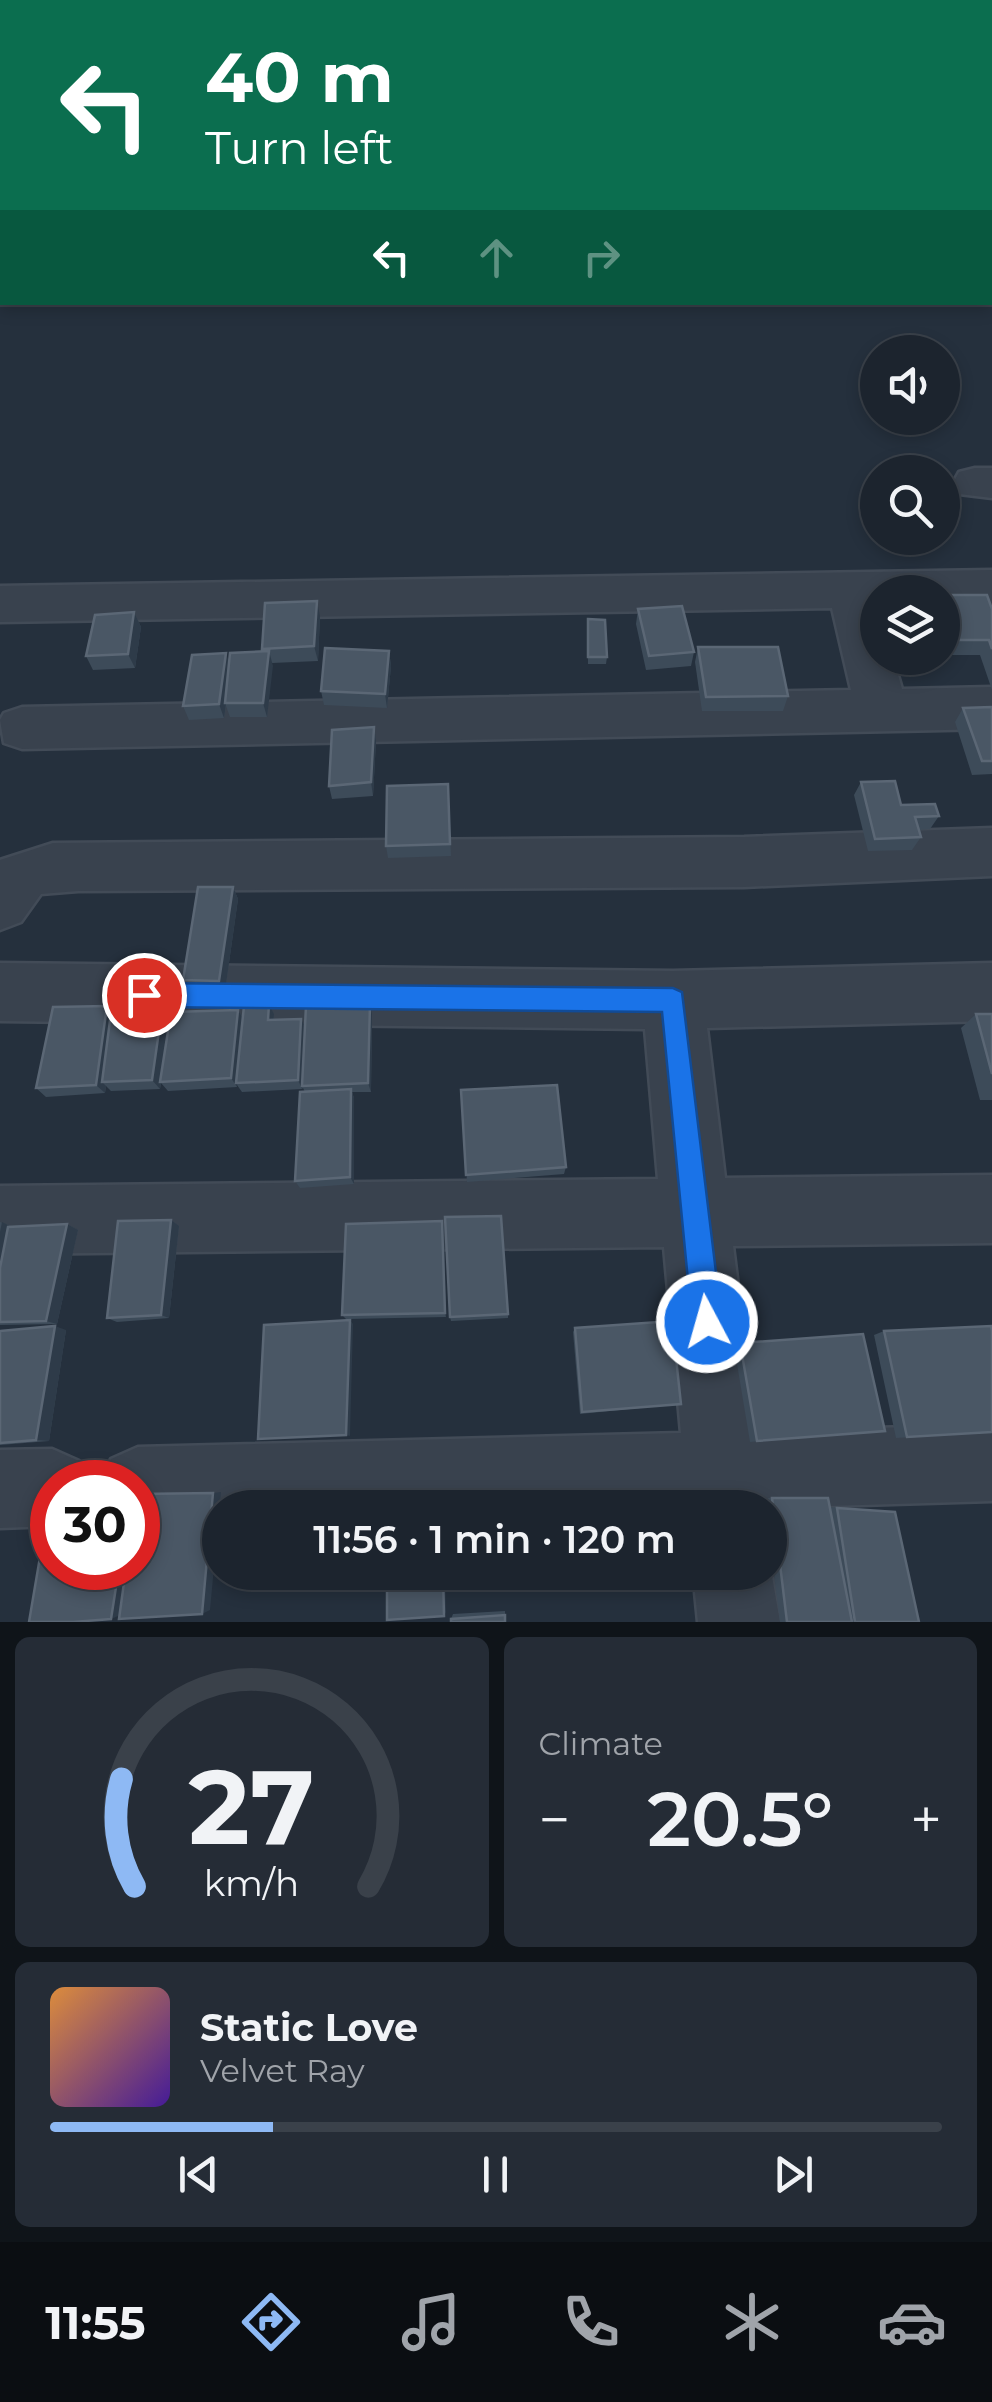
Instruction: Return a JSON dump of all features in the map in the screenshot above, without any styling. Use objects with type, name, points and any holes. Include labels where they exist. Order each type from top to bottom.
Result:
[{"type":"street","points":[[0,604],[992,588]]},
{"type":"street","points":[[852,591],[882,712]]},
{"type":"street","points":[[22,728],[992,708]]},
{"type":"street","points":[[0,904],[6,887],[23,874],[40,868],[78,866],[744,862],[992,852]]},
{"type":"street","points":[[0,992],[673,1000],[992,992]]},
{"type":"street","points":[[673,1000],[724,1488]]},
{"type":"street","points":[[0,1220],[992,1209]]},
{"type":"street","points":[[160,1486],[724,1488],[992,1463]]},
{"type":"street","points":[[0,1490],[30,1489]]},
{"type":"street","points":[[735,1590],[738,1622]]},
{"type":"building","points":[[960,595],[987,595],[992,609],[992,649],[989,640],[960,640]]},
{"type":"building","points":[[317,601],[314,646],[262,649],[265,603]]},
{"type":"building","points":[[682,606],[694,652],[649,656],[638,609]]},
{"type":"building","points":[[134,612],[128,654],[86,656],[95,615]]},
{"type":"building","points":[[588,619],[605,620],[607,657],[588,657]]},
{"type":"building","points":[[698,647],[778,647],[788,696],[706,697]]},
{"type":"building","points":[[325,648],[389,651],[385,694],[321,691]]},
{"type":"building","points":[[269,651],[263,703],[225,703],[230,653]]},
{"type":"building","points":[[226,653],[219,704],[183,706],[192,655]]},
{"type":"building","points":[[992,707],[992,761],[982,761],[963,708]]},
{"type":"building","points":[[374,727],[371,782],[329,786],[332,730]]},
{"type":"building","points":[[895,781],[901,805],[935,804],[939,816],[915,817],[921,837],[875,839],[861,782]]},
{"type":"building","points":[[448,784],[450,844],[386,846],[387,786]]},
{"type":"building","points":[[198,887],[233,887],[219,981],[183,980]]},
{"type":"building","points":[[163,1003],[152,1080],[102,1082],[112,1005]]},
{"type":"building","points":[[269,1004],[268,1020],[301,1019],[298,1080],[236,1083],[244,1006]]},
{"type":"building","points":[[370,1004],[368,1083],[302,1086],[306,1006]]},
{"type":"building","points":[[107,1006],[96,1085],[36,1088],[53,1007]]},
{"type":"building","points":[[238,1010],[231,1078],[160,1082],[171,1012]]},
{"type":"building","points":[[976,1014],[992,1014],[992,1074]]},
{"type":"building","points":[[557,1085],[566,1167],[466,1175],[461,1090]]},
{"type":"building","points":[[351,1089],[350,1177],[295,1181],[300,1092]]},
{"type":"building","points":[[501,1216],[508,1314],[450,1317],[445,1217]]},
{"type":"building","points":[[171,1220],[161,1315],[107,1318],[118,1221]]},
{"type":"building","points":[[442,1221],[445,1313],[342,1315],[346,1224]]},
{"type":"building","points":[[67,1224],[46,1321],[0,1322],[0,1268],[8,1227]]},
{"type":"building","points":[[350,1320],[346,1435],[258,1439],[264,1325]]},
{"type":"building","points":[[672,1321],[681,1404],[582,1412],[575,1328]]},
{"type":"building","points":[[55,1326],[36,1440],[0,1443],[0,1331]]},
{"type":"building","points":[[991,1326],[992,1432],[907,1437],[884,1331]]},
{"type":"building","points":[[863,1334],[885,1431],[757,1441],[740,1343]]},
{"type":"building","points":[[202,1493],[202,1614],[119,1619],[123,1590],[160,1590],[160,1494]]},
{"type":"building","points":[[787,1498],[828,1498],[852,1622],[787,1622],[783,1590],[787,1590]]},
{"type":"building","points":[[837,1508],[895,1512],[919,1622],[855,1622]]},
{"type":"building","points":[[34,1590],[116,1590],[111,1619],[29,1622]]},
{"type":"building","points":[[387,1590],[443,1590],[444,1616],[387,1620]]},
{"type":"building","points":[[505,1615],[505,1622],[451,1622],[451,1619]]},
{"type":"route","points":[[144,995],[673,1000],[707,1322]]}]
